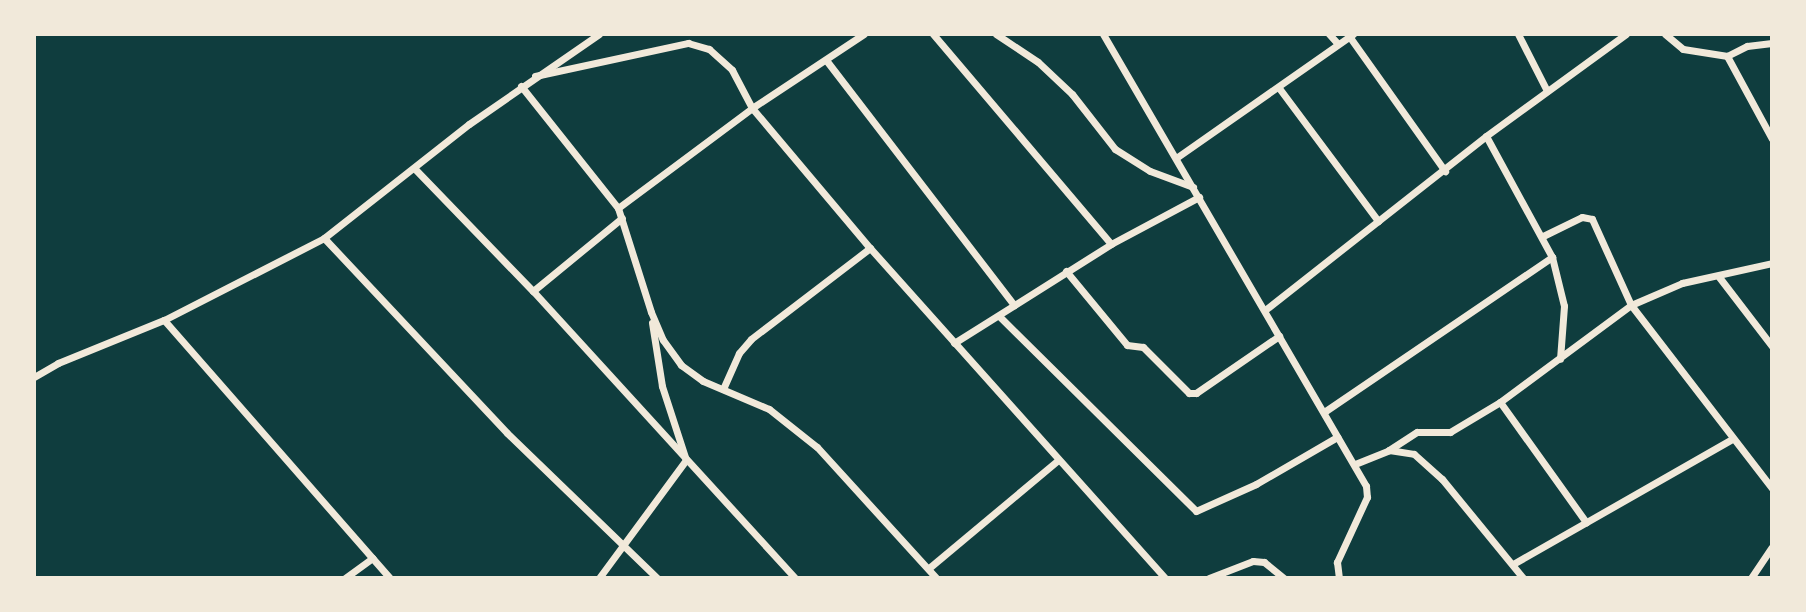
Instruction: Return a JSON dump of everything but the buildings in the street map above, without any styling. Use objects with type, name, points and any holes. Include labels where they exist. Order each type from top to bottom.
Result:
[{"type":"street","points":[[34,377],[95,346],[164,320],[324,238],[521,86],[599,34]]},
{"type":"street","points":[[618,208],[752,108],[864,34]]},
{"type":"street","points":[[933,34],[1111,244]]},
{"type":"street","points":[[996,34],[1038,62],[1072,94],[1115,149],[1150,171],[1193,187]]},
{"type":"street","points":[[1103,34],[1366,486],[1367,497],[1337,562],[1339,578]]},
{"type":"street","points":[[1329,34],[1338,44]]},
{"type":"street","points":[[1518,34],[1547,91]]},
{"type":"street","points":[[1265,310],[1486,136],[1626,34]]},
{"type":"street","points":[[1665,34],[1683,49],[1727,56],[1747,46],[1772,43]]},
{"type":"street","points":[[1176,158],[1351,35],[1445,171]]},
{"type":"street","points":[[535,76],[688,43],[709,49],[732,70],[752,108],[870,248],[1057,461],[1165,578]]},
{"type":"street","points":[[1727,56],[1772,139]]},
{"type":"street","points":[[826,60],[1014,305]]},
{"type":"street","points":[[521,86],[618,208],[651,312],[663,340],[681,365],[703,381],[769,409],[817,447],[936,578]]},
{"type":"street","points":[[1279,88],[1378,221]]},
{"type":"street","points":[[1486,136],[1552,257],[1564,306],[1560,359]]},
{"type":"street","points":[[415,169],[533,291],[795,578]]},
{"type":"street","points":[[954,343],[1111,244],[1199,197]]},
{"type":"street","points":[[1543,236],[1582,217],[1592,219],[1631,305],[1772,488]]},
{"type":"street","points":[[533,291],[622,218]]},
{"type":"street","points":[[324,238],[507,433],[657,578]]},
{"type":"street","points":[[723,389],[739,353],[751,339],[870,248]]},
{"type":"street","points":[[1324,412],[1552,257]]},
{"type":"street","points":[[1355,464],[1389,450],[1417,432],[1450,432],[1500,402],[1631,305],[1682,283],[1772,263]]},
{"type":"street","points":[[1066,271],[1127,345],[1143,347],[1189,393],[1196,393],[1279,336]]},
{"type":"street","points":[[1719,277],[1772,346]]},
{"type":"street","points":[[651,312],[662,386],[686,460]]},
{"type":"street","points":[[999,316],[1196,511],[1256,484],[1337,437]]},
{"type":"street","points":[[164,320],[390,578]]},
{"type":"street","points":[[1500,402],[1586,522]]},
{"type":"street","points":[[1513,564],[1732,439]]},
{"type":"street","points":[[1389,450],[1414,454],[1430,466],[1523,578]]},
{"type":"street","points":[[599,578],[686,460]]},
{"type":"street","points":[[929,568],[1057,461]]},
{"type":"street","points":[[1751,578],[1772,547]]},
{"type":"street","points":[[345,578],[373,558]]},
{"type":"street","points":[[1209,578],[1253,561],[1264,562],[1284,578]]}]
